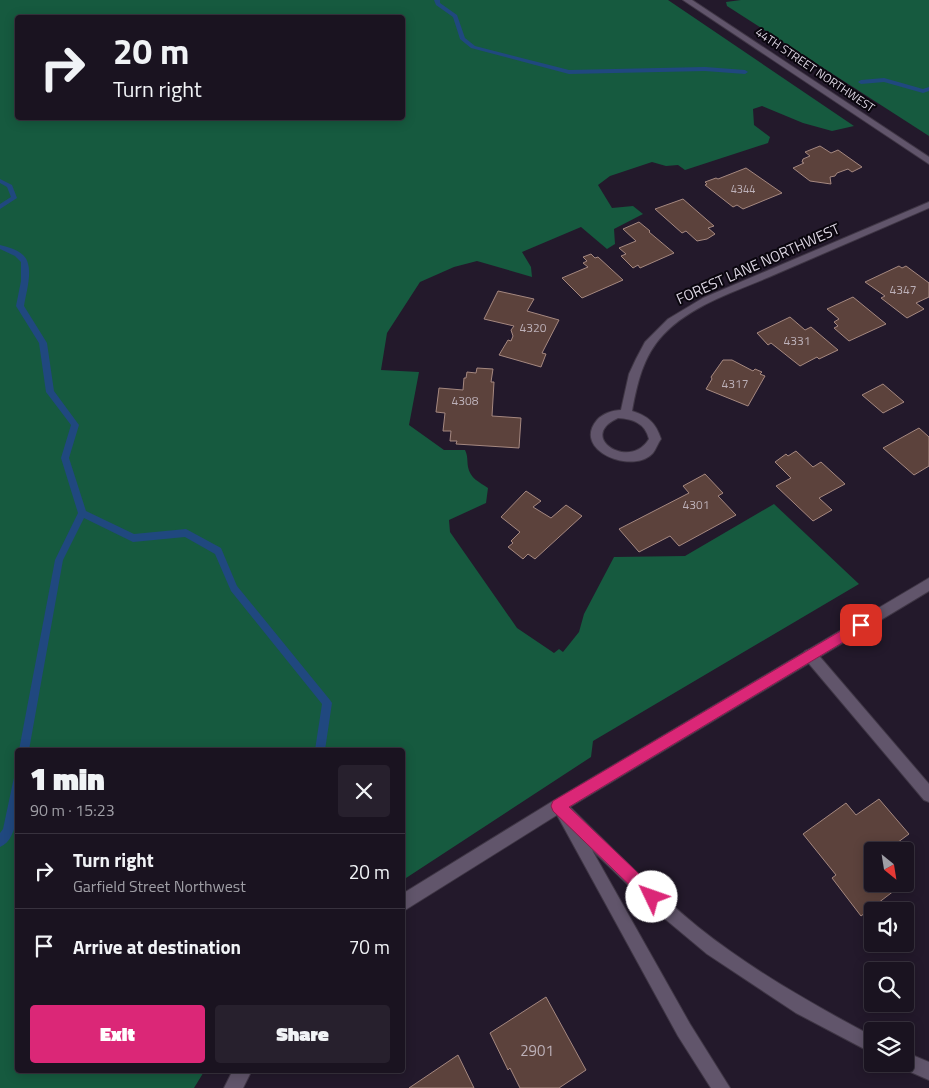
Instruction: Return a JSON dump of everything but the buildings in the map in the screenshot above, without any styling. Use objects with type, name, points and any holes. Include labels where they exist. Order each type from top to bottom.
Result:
[{"type":"street","name":"44TH STREET NORTHWEST","points":[[687,0],[929,161]]},
{"type":"street","name":"FOREST LANE NORTHWEST","points":[[626,414],[632,379],[645,350],[666,325],[682,313],[707,300],[929,205]]},
{"type":"street","points":[[626,414],[644,420],[653,432],[655,439],[648,451],[632,458],[617,456],[604,450],[598,443],[596,435],[601,421],[608,416],[626,414]]},
{"type":"street","points":[[405,902],[558,806],[929,584]]},
{"type":"street","points":[[810,656],[929,795]]},
{"type":"street","points":[[558,806],[639,885],[731,962],[822,1019],[864,1041]]},
{"type":"street","points":[[558,806],[684,1030],[721,1088]]},
{"type":"street","points":[[914,1065],[929,1071]]},
{"type":"street","points":[[233,1088],[241,1073]]},
{"type":"green space","points":[[0,0],[668,0],[854,126],[832,131],[803,123],[762,106],[753,109],[754,125],[770,137],[768,143],[685,170],[678,165],[666,166],[652,162],[610,176],[598,185],[612,208],[633,206],[643,214],[614,229],[615,244],[607,249],[581,227],[522,252],[531,267],[532,277],[477,261],[454,267],[420,282],[387,333],[381,370],[419,372],[409,425],[444,450],[465,450],[471,474],[488,488],[486,503],[449,520],[450,532],[517,628],[554,653],[559,649],[563,652],[579,632],[584,614],[614,557],[685,556],[774,504],[859,584],[593,741],[591,757],[405,879],[405,748],[15,748],[15,1073],[203,1073],[194,1088],[0,1088]]},
{"type":"green space","points":[[741,0],[929,0],[929,136],[727,6],[726,2]]},
{"type":"waterway","points":[[437,0],[438,4],[455,16],[463,39],[473,47],[569,72],[705,69],[745,72]]},
{"type":"waterway","points":[[861,82],[884,80],[923,91],[929,89]]},
{"type":"waterway","points":[[0,181],[10,186],[14,198],[0,207]]},
{"type":"waterway","points":[[0,247],[17,254],[24,262],[24,281],[20,306],[43,343],[50,392],[75,425],[65,458],[82,513]]},
{"type":"waterway","points":[[24,748],[59,560],[82,513]]},
{"type":"waterway","points":[[82,513],[133,538],[186,533],[218,551],[234,588],[327,703],[320,748]]},
{"type":"waterway","points":[[0,842],[8,831],[15,797]]},
{"type":"route","points":[[652,897],[558,806],[861,625]]}]
